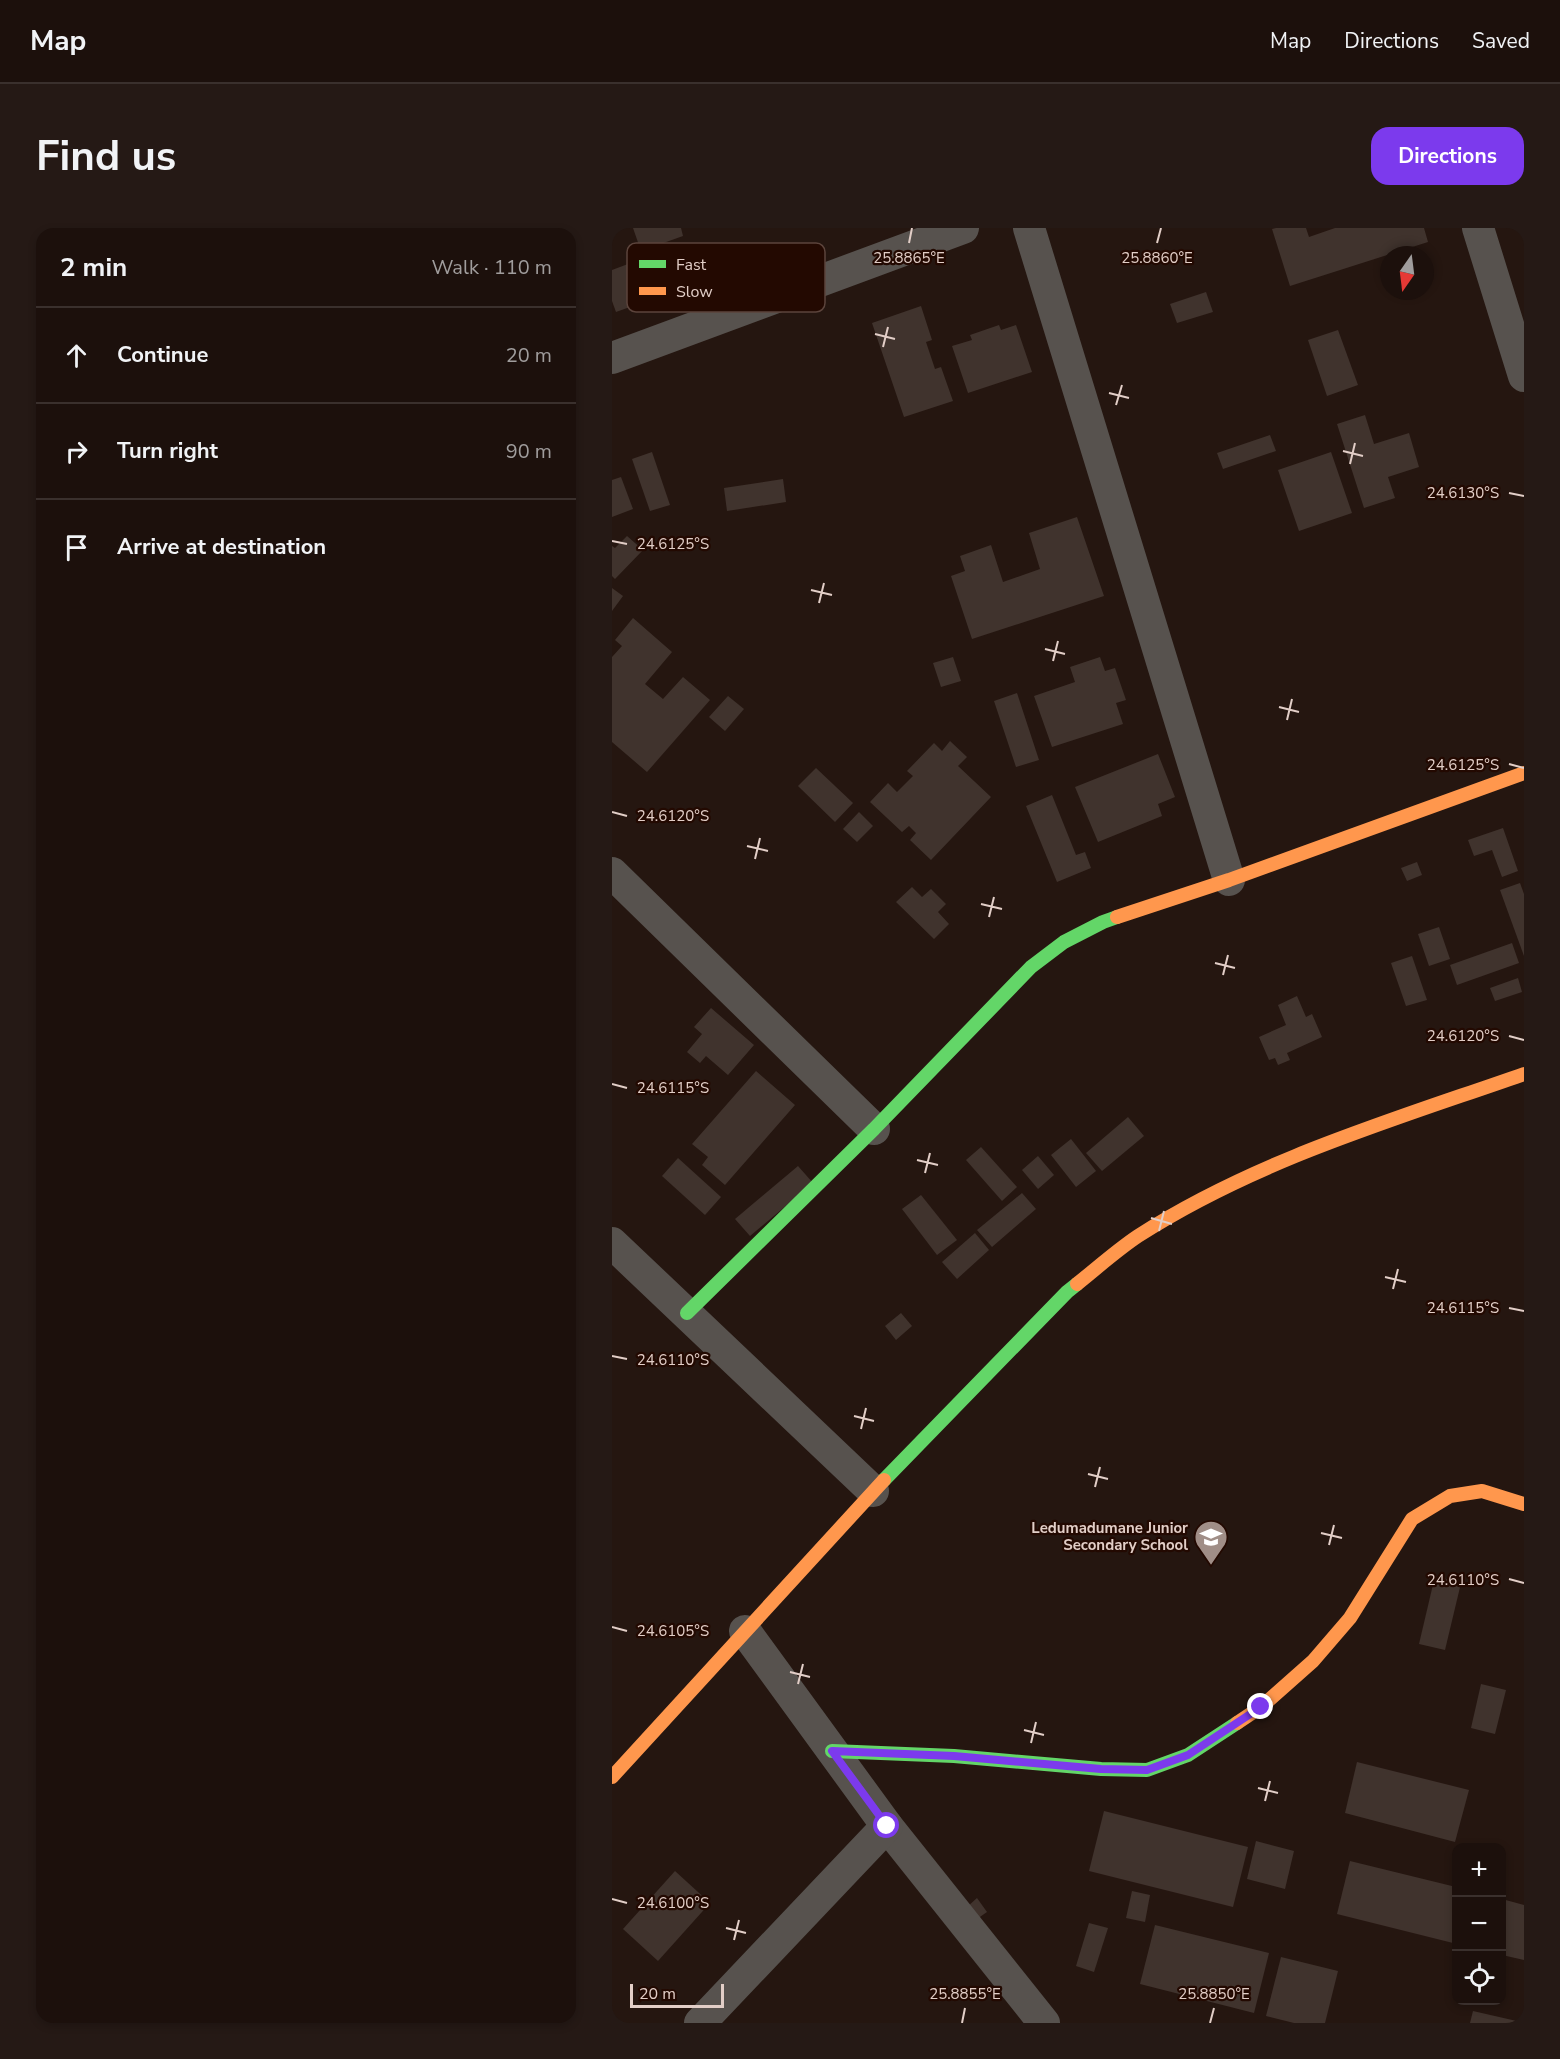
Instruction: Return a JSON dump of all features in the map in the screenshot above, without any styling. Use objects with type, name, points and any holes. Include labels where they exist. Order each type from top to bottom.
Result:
[{"type":"street","points":[[825,279],[963,228]]},
{"type":"street","points":[[1029,228],[1229,880]]},
{"type":"street","points":[[1478,228],[1524,376]]},
{"type":"street","points":[[612,358],[736,312]]},
{"type":"street","points":[[687,1313],[874,1129],[1032,967],[1064,942],[1103,922],[1229,880],[1524,773]]},
{"type":"street","points":[[612,873],[874,1129]]},
{"type":"street","points":[[612,1777],[873,1491],[1067,1292],[1137,1237],[1201,1200],[1306,1150],[1524,1074]]},
{"type":"street","points":[[612,1244],[873,1491]]},
{"type":"street","points":[[832,1751],[954,1756],[1101,1769],[1147,1770],[1188,1755],[1261,1707],[1312,1661],[1350,1618],[1412,1519],[1450,1496],[1482,1491],[1524,1504]]},
{"type":"street","points":[[745,1631],[887,1826],[1044,2023]]},
{"type":"street","points":[[700,2023],[887,1826]]},
{"type":"building","points":[[633,228],[681,228],[683,236],[663,243],[638,243]]},
{"type":"building","points":[[1306,228],[1309,237],[1335,228],[1424,228],[1428,242],[1415,246],[1380,246],[1380,257],[1290,286],[1272,229]]},
{"type":"building","points":[[627,264],[627,308],[616,312],[612,301],[612,270]]},
{"type":"building","points":[[1206,292],[1213,312],[1177,323],[1170,304]]},
{"type":"building","points":[[921,306],[932,340],[926,342],[935,369],[941,367],[953,401],[904,417],[872,323]]},
{"type":"building","points":[[999,325],[1001,330],[1016,325],[1032,372],[968,393],[952,346],[972,340],[970,335]]},
{"type":"building","points":[[1338,330],[1358,385],[1327,396],[1308,340]]},
{"type":"building","points":[[1365,415],[1374,444],[1409,433],[1419,467],[1388,477],[1395,498],[1364,508],[1337,424]]},
{"type":"building","points":[[1270,435],[1276,451],[1223,469],[1217,453]]},
{"type":"building","points":[[652,452],[670,505],[650,511],[632,459]]},
{"type":"building","points":[[1331,452],[1352,513],[1299,531],[1278,470]]},
{"type":"building","points":[[621,477],[633,509],[612,517],[612,480]]},
{"type":"building","points":[[783,479],[786,502],[727,511],[724,488]]},
{"type":"building","points":[[1077,517],[1104,596],[972,639],[951,576],[965,571],[960,556],[991,545],[1003,582],[1040,569],[1029,533]]},
{"type":"building","points":[[627,536],[643,550],[615,579],[612,576],[612,546],[615,548]]},
{"type":"building","points":[[612,588],[623,596],[612,611]]},
{"type":"building","points":[[633,618],[672,652],[645,684],[663,699],[683,677],[710,700],[647,772],[612,742],[612,657],[622,646],[615,640]]},
{"type":"building","points":[[953,657],[961,681],[941,687],[933,663]]},
{"type":"building","points":[[1100,657],[1105,671],[1115,668],[1126,700],[1116,703],[1123,724],[1052,747],[1034,696],[1075,682],[1070,667]]},
{"type":"building","points":[[1017,693],[1039,760],[1016,767],[994,701]]},
{"type":"building","points":[[728,696],[744,709],[725,731],[709,717]]},
{"type":"building","points":[[950,741],[967,757],[958,766],[991,797],[931,860],[910,840],[916,833],[909,826],[902,832],[870,802],[888,783],[897,792],[913,776],[907,771],[934,743],[942,751]]},
{"type":"building","points":[[1158,754],[1175,797],[1158,804],[1162,816],[1098,842],[1075,787]]},
{"type":"building","points":[[816,768],[853,803],[835,822],[798,786]]},
{"type":"building","points":[[1052,795],[1076,855],[1085,852],[1091,868],[1057,882],[1026,806]]},
{"type":"building","points":[[859,812],[873,826],[857,842],[843,829]]},
{"type":"building","points":[[1503,828],[1518,871],[1502,877],[1492,850],[1474,856],[1468,840]]},
{"type":"building","points":[[1417,862],[1422,875],[1407,881],[1401,868]]},
{"type":"building","points":[[1520,883],[1524,894],[1524,956],[1500,890]]},
{"type":"building","points":[[912,887],[922,897],[931,889],[946,904],[938,912],[949,924],[934,939],[896,902]]},
{"type":"building","points":[[1439,927],[1450,959],[1429,966],[1418,934]]},
{"type":"building","points":[[1512,943],[1519,963],[1457,985],[1450,965]]},
{"type":"building","points":[[1412,956],[1427,1000],[1406,1006],[1391,963]]},
{"type":"building","points":[[1518,978],[1522,992],[1495,1001],[1490,988]]},
{"type":"building","points":[[1297,996],[1306,1017],[1312,1014],[1322,1037],[1287,1053],[1290,1060],[1278,1065],[1275,1058],[1269,1060],[1259,1037],[1286,1025],[1278,1005]]},
{"type":"building","points":[[711,1008],[754,1045],[728,1075],[706,1056],[700,1063],[687,1052],[702,1034],[694,1027]]},
{"type":"building","points":[[756,1071],[795,1105],[725,1185],[702,1165],[708,1157],[692,1144]]},
{"type":"building","points":[[1128,1117],[1144,1136],[1102,1171],[1086,1153]]},
{"type":"building","points":[[1071,1139],[1096,1171],[1076,1187],[1051,1155]]},
{"type":"building","points":[[981,1147],[1017,1187],[1002,1201],[966,1160]]},
{"type":"building","points":[[1038,1156],[1054,1175],[1038,1189],[1022,1170]]},
{"type":"building","points":[[678,1158],[721,1197],[705,1215],[662,1176]]},
{"type":"building","points":[[798,1166],[813,1183],[750,1236],[735,1219]]},
{"type":"building","points":[[1022,1193],[1036,1209],[992,1247],[977,1230]]},
{"type":"building","points":[[921,1195],[957,1240],[937,1255],[902,1209]]},
{"type":"building","points":[[975,1233],[989,1250],[957,1279],[942,1262]]},
{"type":"building","points":[[901,1313],[912,1326],[896,1340],[885,1326]]},
{"type":"building","points":[[1435,1576],[1461,1583],[1445,1650],[1419,1644]]},
{"type":"building","points":[[1481,1684],[1506,1690],[1495,1734],[1471,1728]]},
{"type":"building","points":[[1357,1762],[1469,1790],[1455,1842],[1345,1813]]},
{"type":"building","points":[[1104,1811],[1248,1847],[1233,1907],[1089,1871]]},
{"type":"building","points":[[1256,1841],[1294,1851],[1285,1889],[1247,1879]]},
{"type":"building","points":[[1350,1861],[1452,1886],[1452,1943],[1337,1914]]},
{"type":"building","points":[[675,1871],[710,1903],[658,1961],[623,1929]]},
{"type":"building","points":[[1132,1891],[1150,1895],[1145,1922],[1126,1918]]},
{"type":"building","points":[[977,1898],[987,1912],[977,1919],[967,1907]]},
{"type":"building","points":[[1506,1900],[1524,1905],[1524,1960],[1506,1956]]},
{"type":"building","points":[[1089,1923],[1108,1928],[1094,1972],[1076,1966]]},
{"type":"building","points":[[1155,1925],[1269,1953],[1254,2013],[1140,1984]]},
{"type":"building","points":[[1281,1957],[1338,1971],[1325,2023],[1294,2023],[1266,2016]]},
{"type":"building","points":[[1473,2011],[1521,2022],[1521,2023],[1470,2023]]},
{"type":"traffic: fast","points":[[687,1313],[874,1129],[1031,967],[1064,942],[1117,917]]},
{"type":"traffic: fast","points":[[884,1480],[1077,1284]]},
{"type":"traffic: fast","points":[[832,1751],[954,1756],[1101,1769],[1147,1770],[1188,1755],[1237,1723]]},
{"type":"traffic: slow","points":[[1117,917],[1229,880],[1524,773]]},
{"type":"traffic: slow","points":[[1077,1284],[1138,1236],[1230,1185],[1277,1163],[1375,1125],[1524,1074]]},
{"type":"traffic: slow","points":[[612,1777],[884,1480]]},
{"type":"traffic: slow","points":[[1237,1723],[1261,1707],[1313,1661],[1350,1618],[1412,1519],[1450,1496],[1482,1491],[1524,1504]]},
{"type":"place","name":"Ledumadumane Junior Secondary School","points":[[1211,1566]]},
{"type":"route","points":[[887,1826],[832,1751],[954,1756],[1101,1769],[1147,1770],[1188,1755],[1261,1707]]}]
